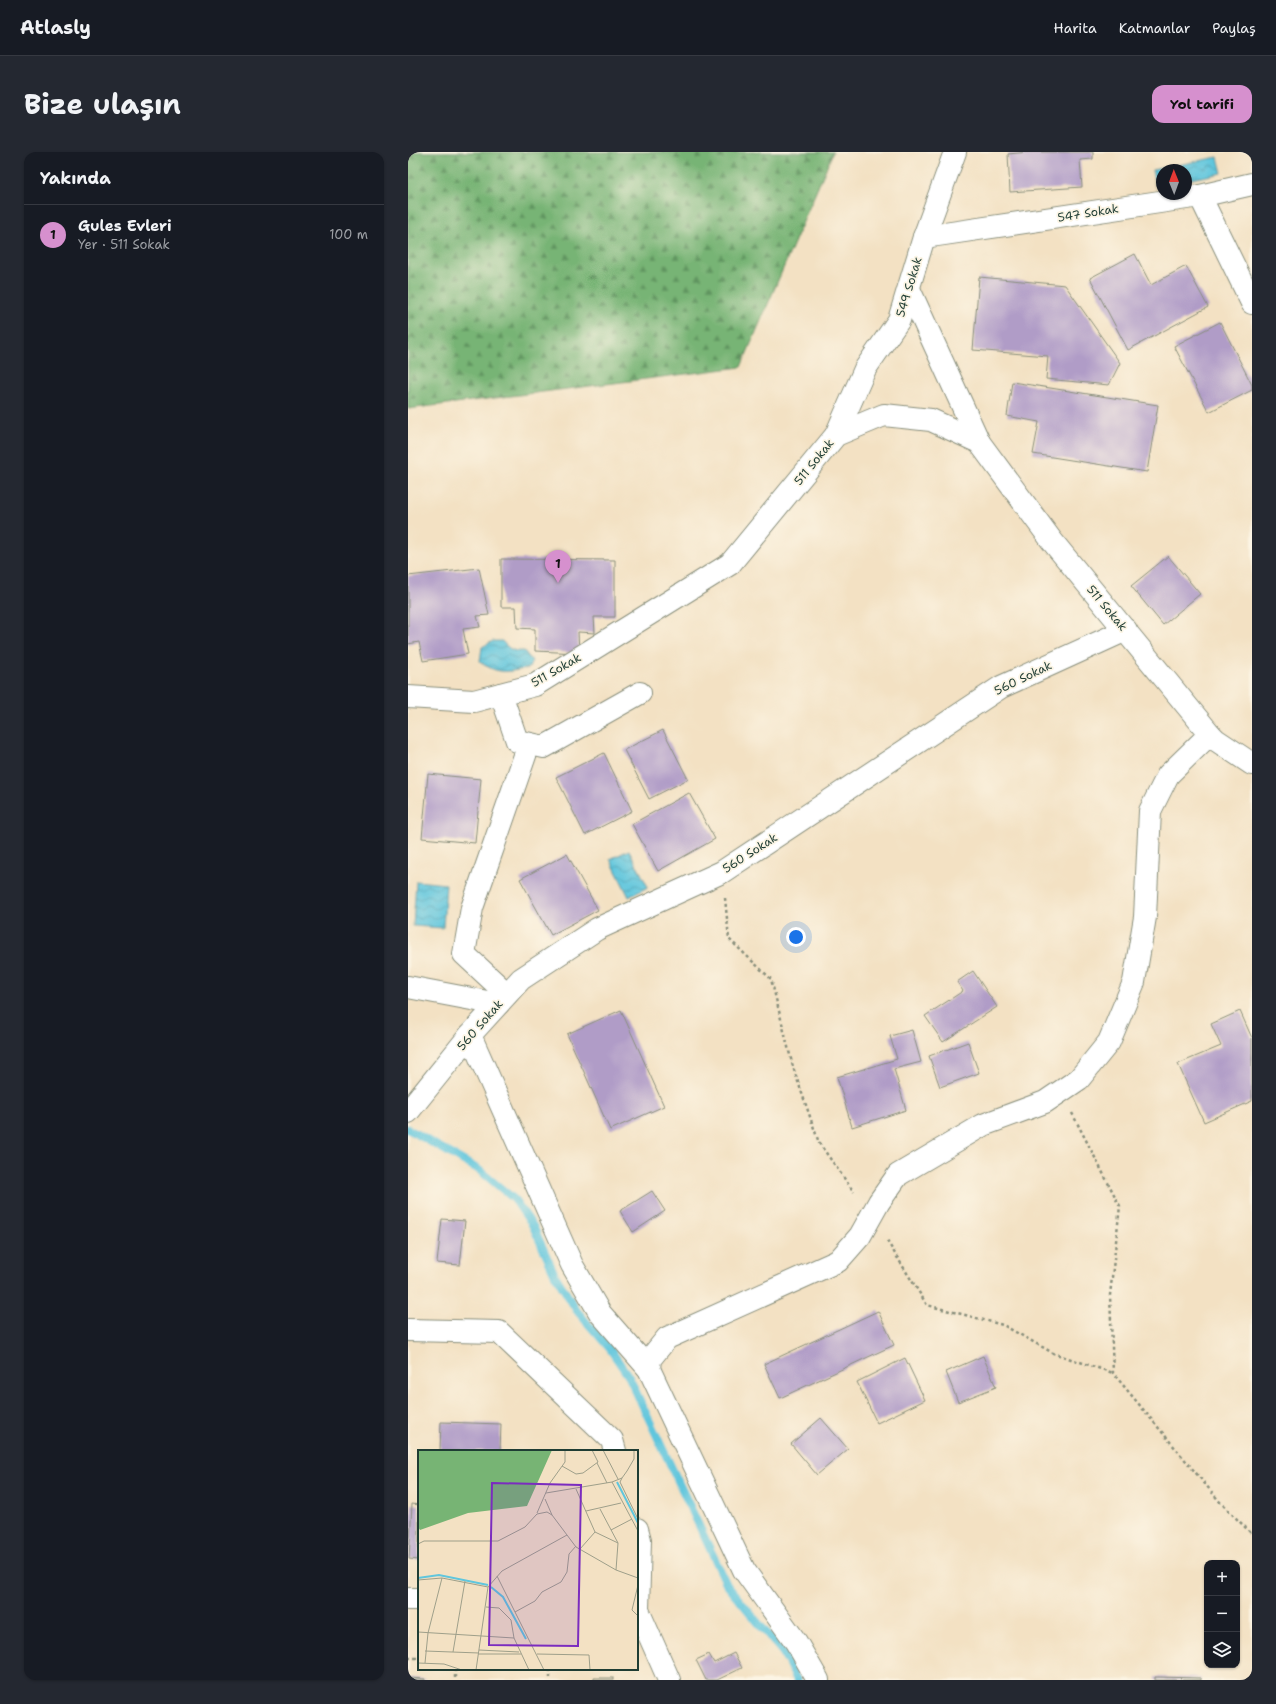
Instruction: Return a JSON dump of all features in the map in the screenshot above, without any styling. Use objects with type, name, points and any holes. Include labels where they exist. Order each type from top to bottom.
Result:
[{"type":"street","name":"549 Sokak","points":[[836,435],[865,369],[899,320],[924,237],[955,152]]},
{"type":"street","name":"547 Sokak","points":[[924,237],[1200,196],[1252,184]]},
{"type":"street","points":[[1200,196],[1252,302]]},
{"type":"street","points":[[909,289],[979,442]]},
{"type":"street","name":"511 Sokak","points":[[408,697],[474,701],[535,685],[730,564],[836,435],[884,415],[931,420],[979,442],[1052,542],[1126,630],[1210,734],[1216,740],[1252,764]]},
{"type":"street","name":"560 Sokak","points":[[410,1106],[470,1035],[521,979],[597,929],[722,872],[1001,687],[1126,630]]},
{"type":"street","points":[[501,694],[517,741],[544,747],[640,693]]},
{"type":"street","points":[[649,1369],[650,1359],[667,1338],[838,1261],[860,1236],[871,1216],[898,1175],[983,1125],[1045,1102],[1079,1079],[1109,1042],[1134,982],[1145,917],[1150,811],[1168,775],[1210,734]]},
{"type":"street","points":[[503,999],[464,954],[472,908],[529,744]]},
{"type":"street","points":[[408,987],[503,999]]},
{"type":"street","points":[[470,1035],[572,1265],[600,1313],[649,1369],[744,1570],[796,1642],[818,1680]]},
{"type":"street","points":[[408,1330],[499,1332],[612,1440],[615,1450]]},
{"type":"street","points":[[638,1533],[640,1540],[638,1610],[669,1680]]},
{"type":"street","points":[[408,1599],[418,1600]]},
{"type":"path","points":[[722,872],[729,939],[771,979],[792,1068],[819,1143],[871,1216],[927,1305],[1003,1326],[1054,1353],[1113,1373],[1220,1502],[1252,1534]]},
{"type":"path","points":[[1061,1091],[1120,1206],[1110,1295],[1113,1373]]},
{"type":"path","points":[[454,1670],[455,1680]]},
{"type":"green space","points":[[408,152],[833,152],[741,367],[408,409]]},
{"type":"water","points":[[1218,157],[1222,173],[1192,179],[1192,164],[1182,164]]},
{"type":"water","points":[[1156,169],[1156,186],[1152,170]]},
{"type":"water","points":[[493,641],[502,641],[512,649],[524,651],[532,661],[529,668],[515,671],[503,671],[492,669],[480,661],[482,647]]},
{"type":"water","points":[[629,850],[648,887],[629,897],[610,859]]},
{"type":"water","points":[[416,881],[446,884],[443,928],[413,926]]},
{"type":"building","points":[[1028,152],[1093,152],[1093,159],[1080,160],[1082,187],[1010,192],[1008,154]]},
{"type":"building","points":[[1135,254],[1151,285],[1186,266],[1208,307],[1128,350],[1090,278]]},
{"type":"building","points":[[979,277],[1065,285],[1120,363],[1109,385],[1046,379],[1048,356],[973,350]]},
{"type":"building","points":[[1220,322],[1252,385],[1252,390],[1209,412],[1174,346]]},
{"type":"building","points":[[1012,382],[1158,405],[1147,472],[1033,454],[1039,422],[1007,416]]},
{"type":"building","points":[[1168,556],[1200,594],[1163,625],[1131,586]]},
{"type":"building","points":[[501,559],[615,560],[615,617],[594,617],[595,633],[578,632],[579,653],[535,651],[535,629],[517,628],[516,607],[501,607]]},
{"type":"building","points":[[479,568],[489,615],[477,616],[480,627],[463,629],[468,654],[423,661],[419,642],[408,644],[408,576]]},
{"type":"building","points":[[663,730],[688,779],[649,799],[624,750]]},
{"type":"building","points":[[604,753],[632,811],[585,835],[556,777]]},
{"type":"building","points":[[428,774],[481,779],[475,843],[422,838]]},
{"type":"building","points":[[689,793],[715,839],[658,871],[632,824]]},
{"type":"building","points":[[567,854],[598,910],[551,935],[520,879]]},
{"type":"building","points":[[973,971],[997,1007],[943,1042],[925,1016],[963,991],[957,982]]},
{"type":"building","points":[[621,1010],[664,1106],[610,1130],[567,1034]]},
{"type":"building","points":[[1240,1011],[1252,1038],[1252,1101],[1204,1122],[1178,1064],[1221,1046],[1211,1024]]},
{"type":"building","points":[[912,1030],[921,1062],[894,1069],[906,1110],[852,1127],[837,1077],[897,1059],[890,1036]]},
{"type":"building","points":[[968,1042],[979,1073],[940,1087],[929,1056]]},
{"type":"building","points":[[652,1191],[665,1211],[633,1232],[620,1211]]},
{"type":"building","points":[[442,1219],[465,1221],[460,1265],[437,1263]]},
{"type":"building","points":[[878,1311],[894,1345],[780,1398],[764,1364]]},
{"type":"building","points":[[983,1356],[996,1387],[958,1402],[946,1372]]},
{"type":"building","points":[[905,1358],[925,1400],[877,1423],[857,1382]]},
{"type":"building","points":[[821,1418],[848,1449],[817,1475],[791,1444]]},
{"type":"building","points":[[441,1422],[501,1424],[500,1450],[440,1450]]},
{"type":"building","points":[[412,1504],[418,1505],[418,1560],[409,1559]]},
{"type":"building","points":[[734,1653],[742,1668],[717,1680],[706,1680],[696,1660],[709,1654],[714,1663]]},
{"type":"building","points":[[1155,1677],[1201,1678],[1201,1680],[1155,1680]]},
{"type":"building","points":[[408,1678],[425,1679],[425,1680],[408,1680]]},
{"type":"building","points":[[594,1678],[613,1678],[613,1680],[594,1680]]},
{"type":"waterway","points":[[408,1129],[479,1170],[514,1199],[533,1226],[555,1275],[577,1311],[610,1349],[629,1377],[727,1585],[783,1653],[797,1680]]},
{"type":"place","name":"Gules Evleri","points":[[558,583]]}]
